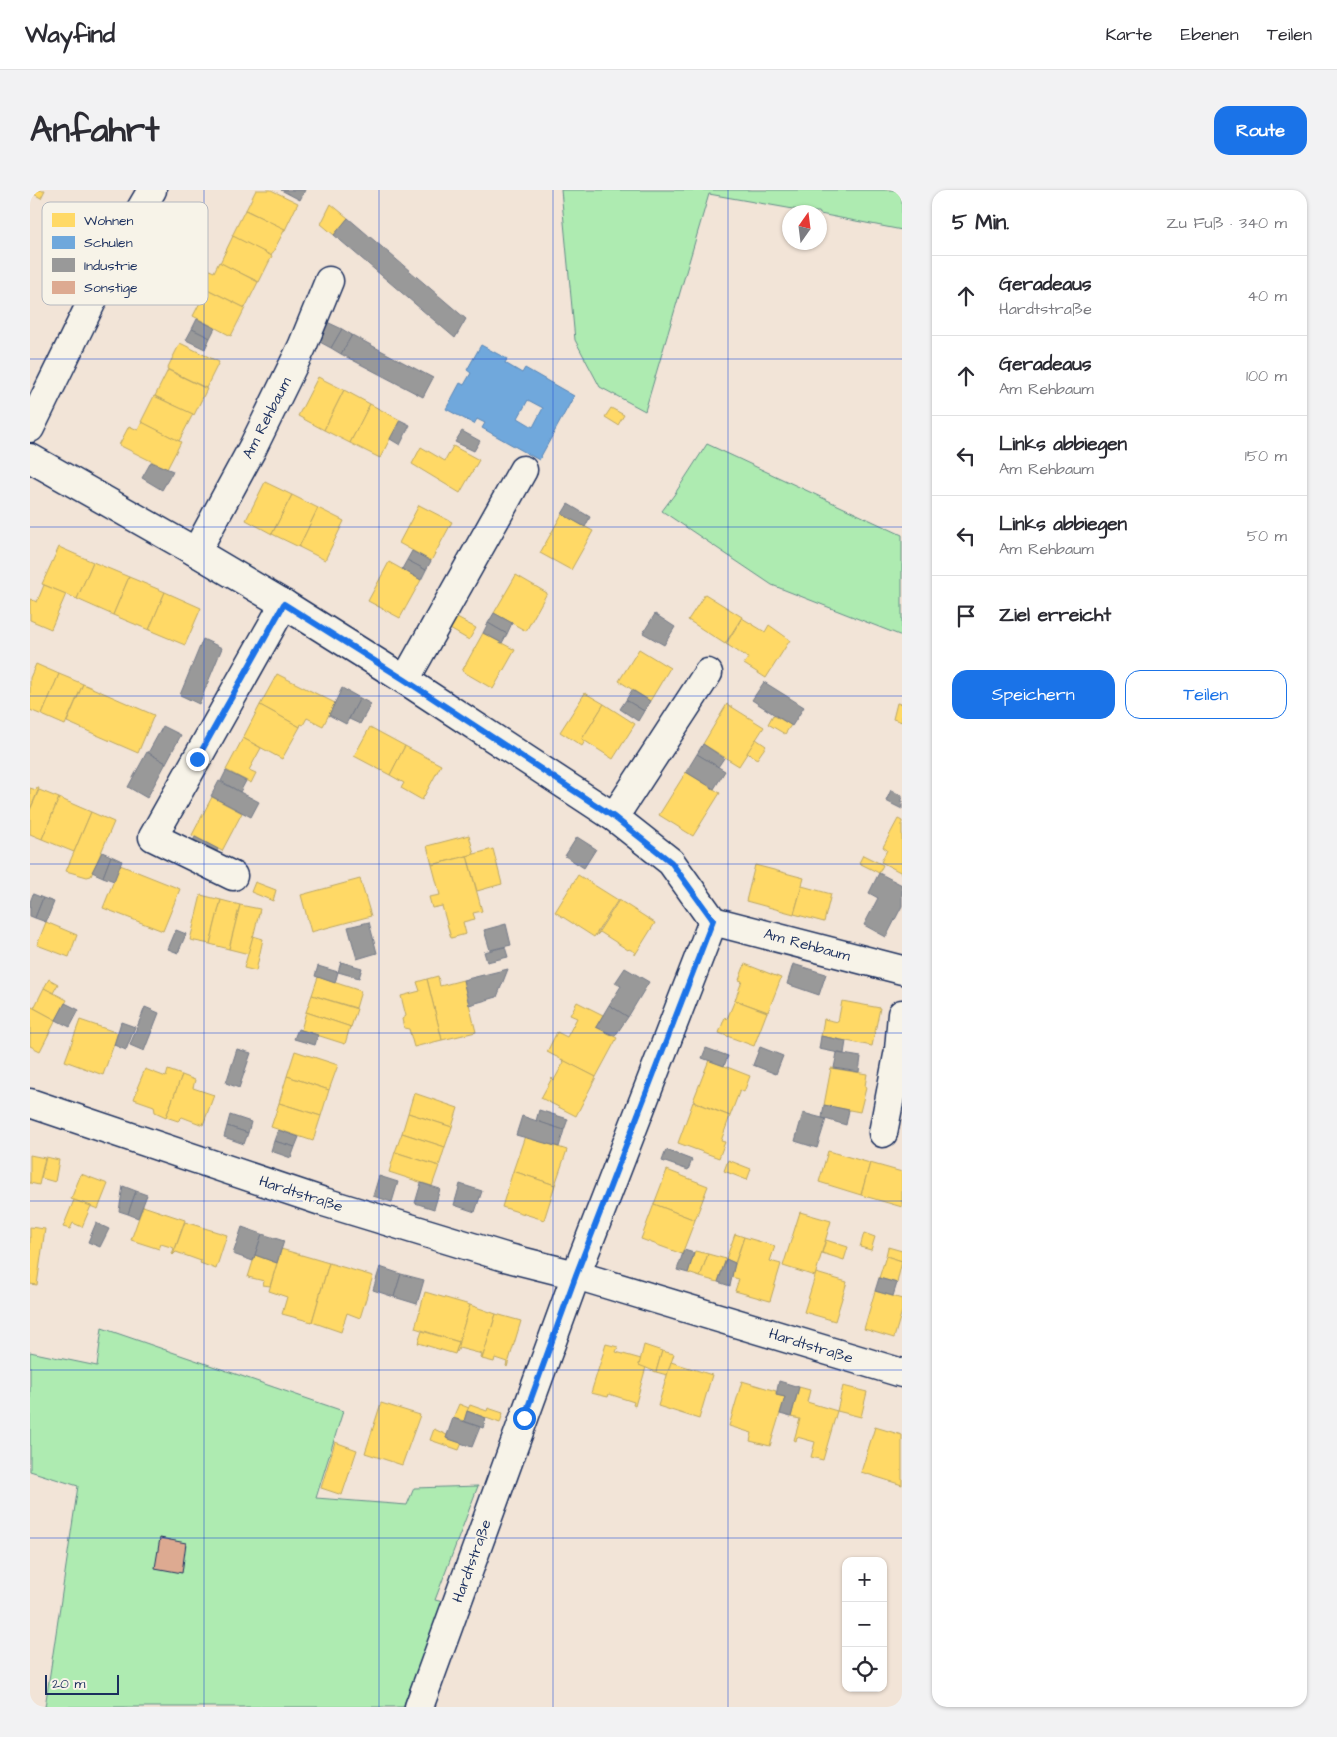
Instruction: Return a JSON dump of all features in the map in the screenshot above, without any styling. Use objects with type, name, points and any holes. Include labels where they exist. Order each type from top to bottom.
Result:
[{"type":"street","points":[[145,202],[152,190]]},
{"type":"street","name":"Am Rehbaum","points":[[196,552],[253,447],[294,363],[329,281]]},
{"type":"street","points":[[30,428],[90,305]]},
{"type":"street","points":[[30,458],[284,604],[405,680],[614,817],[671,862],[713,920],[576,1275]]},
{"type":"street","points":[[405,680],[523,470]]},
{"type":"street","points":[[233,876],[153,837],[284,604]]},
{"type":"street","points":[[614,817],[708,673]]},
{"type":"street","name":"Am Rehbaum","points":[[713,920],[902,970]]},
{"type":"street","points":[[883,1134],[899,1050],[902,1014]]},
{"type":"street","name":"Hardtstraße","points":[[30,1103],[324,1202],[902,1373]]},
{"type":"street","name":"Hardtstraße","points":[[419,1707],[576,1275]]},
{"type":"green space","points":[[561,190],[902,190],[902,230],[827,215],[827,205],[782,205],[782,207],[709,194],[645,411],[600,387],[575,340]]},
{"type":"green space","points":[[707,444],[902,535],[902,636],[772,585],[662,511]]},
{"type":"green space","points":[[102,1328],[343,1411],[316,1498],[407,1505],[414,1488],[478,1486],[435,1600],[443,1602],[403,1707],[45,1707],[78,1486],[30,1471],[30,1352],[97,1366]]},
{"type":"building: Wohnen","points":[[30,190],[45,190],[41,198],[30,192]]},
{"type":"building: Wohnen","points":[[256,190],[271,190],[298,203],[285,230],[246,210]]},
{"type":"building: Wohnen","points":[[331,204],[348,218],[334,235],[321,224]]},
{"type":"building: Wohnen","points":[[245,210],[285,229],[271,256],[232,236]]},
{"type":"building: Wohnen","points":[[233,236],[272,256],[259,282],[220,263]]},
{"type":"building: Wohnen","points":[[219,262],[258,282],[245,308],[208,290],[208,269],[214,272]]},
{"type":"building: Wohnen","points":[[208,290],[245,308],[231,336],[193,316],[199,305],[208,305]]},
{"type":"building: Wohnen","points":[[180,343],[219,362],[206,388],[167,369]]},
{"type":"building: Wohnen","points":[[168,370],[207,389],[194,415],[155,396]]},
{"type":"building: Wohnen","points":[[318,377],[344,390],[324,430],[298,416]]},
{"type":"building: Wohnen","points":[[344,390],[370,404],[350,443],[324,430]]},
{"type":"building: Wohnen","points":[[154,396],[193,414],[179,441],[141,422]]},
{"type":"building: Wohnen","points":[[370,404],[400,420],[380,458],[350,443]]},
{"type":"building: Wohnen","points":[[611,408],[624,415],[618,425],[605,417]]},
{"type":"building: Wohnen","points":[[142,422],[181,442],[167,469],[119,445],[129,426],[138,430]]},
{"type":"building: Wohnen","points":[[453,446],[479,460],[460,493],[412,464],[421,447],[445,461]]},
{"type":"building: Wohnen","points":[[265,482],[292,495],[272,534],[246,520]]},
{"type":"building: Wohnen","points":[[292,495],[318,508],[299,547],[272,534]]},
{"type":"building: Wohnen","points":[[419,505],[452,522],[431,561],[399,543]]},
{"type":"building: Wohnen","points":[[318,508],[344,521],[325,560],[299,547]]},
{"type":"building: Wohnen","points":[[562,514],[593,531],[571,570],[540,553]]},
{"type":"building: Wohnen","points":[[59,547],[93,562],[77,599],[42,584]]},
{"type":"building: Wohnen","points":[[93,562],[129,577],[113,615],[77,599]]},
{"type":"building: Wohnen","points":[[389,562],[421,580],[400,618],[368,601]]},
{"type":"building: Wohnen","points":[[516,575],[547,593],[526,631],[494,613]]},
{"type":"building: Wohnen","points":[[129,577],[165,592],[149,630],[113,615]]},
{"type":"building: Wohnen","points":[[44,585],[66,594],[51,629],[30,620],[30,599],[37,602]]},
{"type":"building: Wohnen","points":[[165,592],[201,608],[185,645],[149,630]]},
{"type":"building: Wohnen","points":[[705,594],[742,617],[725,644],[688,620]]},
{"type":"building: Wohnen","points":[[457,618],[476,628],[469,640],[450,629]]},
{"type":"building: Wohnen","points":[[742,618],[765,632],[769,625],[790,640],[766,678],[744,664],[748,658],[726,644]]},
{"type":"building: Wohnen","points":[[483,633],[515,650],[493,689],[462,671]]},
{"type":"building: Wohnen","points":[[639,649],[670,668],[650,701],[619,681]]},
{"type":"building: Wohnen","points":[[36,664],[59,674],[42,715],[30,710],[30,678]]},
{"type":"building: Wohnen","points":[[59,674],[83,684],[65,725],[42,715]]},
{"type":"building: Wohnen","points":[[277,674],[335,703],[323,726],[307,718],[300,727],[260,705]]},
{"type":"building: Wohnen","points":[[83,684],[154,715],[138,753],[67,722]]},
{"type":"building: Wohnen","points":[[585,693],[604,704],[582,739],[585,741],[582,746],[560,732]]},
{"type":"building: Wohnen","points":[[897,703],[902,704],[902,722],[893,719]]},
{"type":"building: Wohnen","points":[[604,704],[635,724],[613,759],[582,739]]},
{"type":"building: Wohnen","points":[[727,704],[764,727],[739,766],[703,744]]},
{"type":"building: Wohnen","points":[[260,705],[300,727],[282,759],[243,738]]},
{"type":"building: Wohnen","points":[[773,715],[791,725],[785,734],[768,724]]},
{"type":"building: Wohnen","points":[[370,727],[405,746],[390,775],[354,756]]},
{"type":"building: Wohnen","points":[[243,738],[261,748],[249,770],[256,773],[251,783],[226,770]]},
{"type":"building: Wohnen","points":[[756,739],[766,746],[757,759],[747,753]]},
{"type":"building: Wohnen","points":[[405,746],[441,765],[422,800],[401,788],[404,783],[390,775]]},
{"type":"building: Wohnen","points":[[686,772],[720,793],[693,836],[659,815]]},
{"type":"building: Wohnen","points":[[30,788],[36,790],[39,788],[30,810]]},
{"type":"building: Wohnen","points":[[39,790],[59,798],[42,839],[30,834],[30,810]]},
{"type":"building: Wohnen","points":[[212,797],[242,813],[222,851],[192,835]]},
{"type":"building: Wohnen","points":[[59,798],[91,812],[74,852],[42,839]]},
{"type":"building: Wohnen","points":[[91,812],[114,822],[91,876],[87,877],[66,871]]},
{"type":"building: Wohnen","points":[[898,819],[902,821],[902,873],[881,862],[887,850],[883,847]]},
{"type":"building: Wohnen","points":[[469,835],[474,854],[432,865],[427,846]]},
{"type":"building: Wohnen","points":[[493,849],[502,884],[477,891],[467,856]]},
{"type":"building: Wohnen","points":[[863,855],[883,865],[879,873],[859,863]]},
{"type":"building: Wohnen","points":[[467,856],[482,911],[473,913],[475,919],[463,922],[466,934],[451,938],[442,906],[432,908],[429,897],[440,895],[432,865]]},
{"type":"building: Wohnen","points":[[120,865],[180,889],[163,931],[103,908]]},
{"type":"building: Wohnen","points":[[755,865],[804,878],[794,914],[746,901]]},
{"type":"building: Wohnen","points":[[578,875],[618,900],[594,937],[555,912]]},
{"type":"building: Wohnen","points":[[360,879],[371,916],[311,932],[301,895]]},
{"type":"building: Wohnen","points":[[255,882],[276,890],[273,901],[251,892]]},
{"type":"building: Wohnen","points":[[802,886],[831,894],[824,922],[794,914]]},
{"type":"building: Wohnen","points":[[201,895],[221,900],[210,944],[190,940]]},
{"type":"building: Wohnen","points":[[221,900],[240,905],[229,949],[210,944]]},
{"type":"building: Wohnen","points":[[619,900],[655,923],[635,955],[635,952],[628,950],[600,932],[596,936]]},
{"type":"building: Wohnen","points":[[240,905],[260,909],[249,954],[229,949]]},
{"type":"building: Wohnen","points":[[46,922],[77,935],[69,957],[37,945]]},
{"type":"building: Wohnen","points":[[253,936],[263,939],[256,971],[244,968]]},
{"type":"building: Wohnen","points":[[745,964],[781,978],[768,1012],[735,1000],[742,981],[739,980]]},
{"type":"building: Wohnen","points":[[438,976],[440,986],[463,980],[476,1032],[442,1040],[427,979]]},
{"type":"building: Wohnen","points":[[318,977],[361,991],[356,1008],[312,995]]},
{"type":"building: Wohnen","points":[[49,979],[58,984],[53,993],[44,988]]},
{"type":"building: Wohnen","points":[[427,979],[442,1040],[414,1047],[409,1029],[404,1028],[402,1019],[406,1016],[401,996],[420,991],[417,982]]},
{"type":"building: Wohnen","points":[[44,988],[67,1000],[56,1020],[34,1008]]},
{"type":"building: Wohnen","points":[[312,995],[357,1009],[351,1027],[306,1012]]},
{"type":"building: Wohnen","points":[[735,1000],[767,1012],[754,1046],[719,1033],[725,1017],[727,1019]]},
{"type":"building: Wohnen","points":[[842,1001],[880,1008],[872,1046],[821,1036],[824,1019],[838,1022]]},
{"type":"building: Wohnen","points":[[577,1002],[603,1015],[596,1027],[617,1038],[596,1077],[547,1052],[557,1032],[567,1037],[577,1018],[570,1015]]},
{"type":"building: Wohnen","points":[[30,1006],[56,1020],[40,1051],[30,1046]]},
{"type":"building: Wohnen","points":[[306,1012],[351,1027],[345,1044],[301,1030]]},
{"type":"building: Wohnen","points":[[80,1020],[118,1033],[103,1075],[65,1061]]},
{"type":"building: Wohnen","points":[[295,1051],[338,1065],[329,1090],[287,1076]]},
{"type":"building: Wohnen","points":[[561,1059],[596,1077],[576,1116],[541,1098],[564,1062]]},
{"type":"building: Wohnen","points":[[709,1060],[750,1076],[744,1092],[740,1090],[730,1116],[693,1101]]},
{"type":"building: Wohnen","points":[[831,1068],[867,1074],[866,1088],[860,1112],[824,1105]]},
{"type":"building: Wohnen","points":[[145,1069],[166,1077],[168,1070],[182,1075],[166,1117],[155,1112],[154,1106],[134,1099]]},
{"type":"building: Wohnen","points":[[182,1075],[195,1080],[193,1088],[214,1095],[203,1125],[182,1117],[178,1121],[166,1117]]},
{"type":"building: Wohnen","points":[[287,1076],[329,1090],[321,1116],[279,1103]]},
{"type":"building: Wohnen","points":[[414,1093],[458,1108],[452,1127],[408,1113]]},
{"type":"building: Wohnen","points":[[693,1102],[730,1116],[721,1141],[725,1142],[719,1158],[678,1143]]},
{"type":"building: Wohnen","points":[[279,1103],[321,1116],[313,1141],[271,1127]]},
{"type":"building: Wohnen","points":[[408,1113],[452,1127],[445,1147],[402,1133]]},
{"type":"building: Wohnen","points":[[402,1133],[445,1147],[439,1166],[395,1152]]},
{"type":"building: Wohnen","points":[[525,1136],[567,1150],[555,1185],[513,1171]]},
{"type":"building: Wohnen","points":[[828,1151],[870,1163],[861,1195],[819,1182]]},
{"type":"building: Wohnen","points":[[395,1152],[439,1166],[432,1186],[389,1172]]},
{"type":"building: Wohnen","points":[[30,1155],[45,1158],[39,1185],[30,1183]]},
{"type":"building: Wohnen","points":[[46,1157],[59,1160],[55,1182],[41,1178]]},
{"type":"building: Wohnen","points":[[728,1160],[751,1169],[747,1180],[724,1171]]},
{"type":"building: Wohnen","points":[[870,1163],[902,1172],[902,1207],[861,1195]]},
{"type":"building: Wohnen","points":[[667,1170],[708,1186],[695,1220],[654,1204]]},
{"type":"building: Wohnen","points":[[513,1171],[555,1185],[544,1220],[502,1207]]},
{"type":"building: Wohnen","points":[[81,1174],[108,1184],[98,1209],[71,1199]]},
{"type":"building: Wohnen","points":[[74,1200],[91,1206],[82,1227],[73,1223],[70,1229],[63,1227]]},
{"type":"building: Wohnen","points":[[654,1204],[695,1220],[682,1254],[641,1239]]},
{"type":"building: Wohnen","points":[[143,1206],[185,1220],[173,1255],[174,1248],[161,1244],[159,1249],[131,1240]]},
{"type":"building: Wohnen","points":[[800,1212],[831,1221],[815,1276],[783,1266]]},
{"type":"building: Wohnen","points":[[185,1222],[227,1235],[216,1269],[176,1252],[173,1255]]},
{"type":"building: Wohnen","points":[[30,1227],[45,1229],[37,1285],[30,1284]]},
{"type":"building: Wohnen","points":[[864,1233],[875,1237],[871,1250],[860,1247]]},
{"type":"building: Wohnen","points":[[735,1234],[744,1237],[735,1263],[726,1259]]},
{"type":"building: Wohnen","points":[[744,1237],[775,1246],[770,1261],[781,1264],[770,1301],[735,1291],[739,1279],[731,1277]]},
{"type":"building: Wohnen","points":[[826,1240],[848,1247],[844,1260],[822,1253]]},
{"type":"building: Wohnen","points":[[888,1247],[902,1251],[902,1261],[886,1256]]},
{"type":"building: Wohnen","points":[[281,1249],[329,1263],[312,1322],[282,1314],[287,1297],[269,1291]]},
{"type":"building: Wohnen","points":[[695,1251],[708,1254],[700,1277],[688,1273]]},
{"type":"building: Wohnen","points":[[708,1254],[726,1259],[718,1282],[700,1277]]},
{"type":"building: Wohnen","points":[[255,1255],[277,1263],[270,1286],[263,1285],[264,1281],[248,1277]]},
{"type":"building: Wohnen","points":[[886,1256],[902,1261],[897,1283],[879,1278]]},
{"type":"building: Wohnen","points":[[329,1263],[373,1276],[360,1318],[347,1313],[341,1332],[312,1322]]},
{"type":"building: Wohnen","points":[[816,1273],[847,1282],[835,1321],[804,1312]]},
{"type":"building: Wohnen","points":[[875,1291],[902,1299],[902,1311],[894,1338],[864,1329]]},
{"type":"building: Wohnen","points":[[425,1292],[470,1305],[459,1342],[415,1328]]},
{"type":"building: Wohnen","points":[[470,1305],[496,1314],[482,1359],[482,1354],[459,1348],[456,1351]]},
{"type":"building: Wohnen","points":[[496,1314],[521,1321],[507,1367],[507,1362],[495,1358],[494,1362],[482,1359]]},
{"type":"building: Wohnen","points":[[422,1331],[459,1342],[455,1354],[418,1343]]},
{"type":"building: Wohnen","points":[[606,1344],[618,1347],[616,1352],[641,1359],[639,1365],[646,1367],[635,1406],[633,1405],[634,1402],[609,1394],[608,1397],[591,1393]]},
{"type":"building: Wohnen","points":[[644,1345],[662,1351],[656,1372],[639,1365]]},
{"type":"building: Wohnen","points":[[662,1351],[674,1354],[667,1375],[656,1372]]},
{"type":"building: Wohnen","points":[[671,1362],[712,1375],[699,1419],[658,1406]]},
{"type":"building: Wohnen","points":[[742,1381],[776,1391],[776,1395],[785,1397],[770,1446],[750,1441],[752,1433],[729,1426]]},
{"type":"building: Wohnen","points":[[843,1386],[867,1392],[861,1417],[837,1411]]},
{"type":"building: Wohnen","points":[[799,1387],[810,1390],[807,1402],[837,1411],[823,1460],[811,1457],[815,1442],[797,1437],[796,1441],[794,1440],[800,1419],[791,1417]]},
{"type":"building: Wohnen","points":[[381,1403],[420,1415],[402,1465],[365,1453]]},
{"type":"building: Wohnen","points":[[459,1404],[469,1408],[464,1421],[453,1418]]},
{"type":"building: Wohnen","points":[[470,1405],[487,1411],[488,1408],[503,1413],[500,1423],[467,1411]]},
{"type":"building: Wohnen","points":[[875,1427],[902,1435],[902,1485],[861,1472]]},
{"type":"building: Wohnen","points":[[434,1429],[447,1435],[446,1438],[462,1443],[459,1450],[430,1440]]},
{"type":"building: Wohnen","points":[[335,1442],[357,1450],[342,1495],[321,1488]]},
{"type":"building: Schulen","points":[[481,345],[507,359],[505,363],[522,373],[525,368],[574,396],[539,460],[482,428],[485,423],[477,419],[474,424],[446,409],[460,383],[464,385],[471,373],[467,370]],"holes":[[[528,400],[543,408],[533,427],[518,418]]]},
{"type":"building: Industrie","points":[[281,190],[305,190],[300,200]]},
{"type":"building: Industrie","points":[[348,218],[466,319],[455,338],[334,235]]},
{"type":"building: Industrie","points":[[197,319],[215,328],[210,338],[192,329]]},
{"type":"building: Industrie","points":[[327,322],[342,329],[331,348],[318,341]]},
{"type":"building: Industrie","points":[[192,329],[210,338],[205,349],[186,340]]},
{"type":"building: Industrie","points":[[342,329],[352,335],[341,354],[331,348]]},
{"type":"building: Industrie","points":[[352,335],[433,378],[423,397],[341,354]]},
{"type":"building: Industrie","points":[[400,420],[410,425],[400,445],[390,439]]},
{"type":"building: Industrie","points":[[462,431],[480,441],[474,451],[455,442]]},
{"type":"building: Industrie","points":[[151,462],[173,471],[162,490],[142,478]]},
{"type":"building: Industrie","points":[[568,504],[590,517],[585,527],[562,514]]},
{"type":"building: Industrie","points":[[412,551],[431,561],[426,570],[407,560]]},
{"type":"building: Industrie","points":[[407,560],[426,570],[421,580],[402,569]]},
{"type":"building: Industrie","points":[[494,613],[512,623],[507,634],[488,623]]},
{"type":"building: Industrie","points":[[655,614],[675,627],[664,645],[643,633]]},
{"type":"building: Industrie","points":[[488,623],[507,634],[502,643],[483,633]]},
{"type":"building: Industrie","points":[[203,639],[222,648],[199,704],[180,695]]},
{"type":"building: Industrie","points":[[764,682],[804,707],[792,726],[752,700]]},
{"type":"building: Industrie","points":[[342,688],[360,698],[346,724],[329,715]]},
{"type":"building: Industrie","points":[[632,690],[650,701],[644,711],[626,700]]},
{"type":"building: Industrie","points":[[360,698],[371,704],[360,724],[349,719]]},
{"type":"building: Industrie","points":[[626,700],[644,711],[638,721],[620,709]]},
{"type":"building: Industrie","points":[[163,726],[181,735],[166,763],[148,753]]},
{"type":"building: Industrie","points":[[703,744],[724,758],[718,767],[697,754]]},
{"type":"building: Industrie","points":[[147,752],[166,763],[147,798],[128,787]]},
{"type":"building: Industrie","points":[[697,754],[725,771],[714,789],[686,772]]},
{"type":"building: Industrie","points":[[226,771],[246,781],[240,792],[221,781]]},
{"type":"building: Industrie","points":[[219,781],[259,802],[251,817],[211,796]]},
{"type":"building: Industrie","points":[[891,790],[902,796],[902,809],[886,801]]},
{"type":"building: Industrie","points":[[195,837],[218,849],[210,865],[187,853]]},
{"type":"building: Industrie","points":[[577,837],[596,849],[584,868],[565,856]]},
{"type":"building: Industrie","points":[[102,852],[111,856],[103,877],[92,872]]},
{"type":"building: Industrie","points":[[111,856],[122,861],[114,881],[103,877]]},
{"type":"building: Industrie","points":[[879,873],[902,885],[902,906],[886,937],[864,925],[878,898],[869,893]]},
{"type":"building: Industrie","points":[[33,894],[43,898],[35,918],[30,916],[30,902]]},
{"type":"building: Industrie","points":[[43,898],[54,902],[46,922],[35,918]]},
{"type":"building: Industrie","points":[[369,922],[377,953],[357,959],[348,927]]},
{"type":"building: Industrie","points":[[506,924],[511,945],[490,950],[484,930]]},
{"type":"building: Industrie","points":[[176,930],[186,934],[178,953],[168,949]]},
{"type":"building: Industrie","points":[[505,947],[508,957],[487,962],[484,952]]},
{"type":"building: Industrie","points":[[341,962],[362,968],[359,978],[338,972]]},
{"type":"building: Industrie","points":[[793,964],[826,974],[819,995],[787,984]]},
{"type":"building: Industrie","points":[[318,966],[338,972],[335,983],[315,976]]},
{"type":"building: Industrie","points":[[625,968],[649,982],[628,1017],[609,1005],[621,986],[615,983]]},
{"type":"building: Industrie","points":[[508,969],[497,997],[469,1005],[463,980]]},
{"type":"building: Industrie","points":[[65,1003],[79,1010],[70,1027],[56,1020]]},
{"type":"building: Industrie","points":[[609,1005],[628,1017],[615,1036],[596,1027]]},
{"type":"building: Industrie","points":[[145,1007],[159,1013],[144,1051],[130,1045]]},
{"type":"building: Industrie","points":[[121,1022],[135,1027],[126,1050],[114,1045]]},
{"type":"building: Industrie","points":[[298,1029],[318,1035],[315,1045],[294,1039]]},
{"type":"building: Industrie","points":[[821,1036],[846,1041],[844,1054],[819,1049]]},
{"type":"building: Industrie","points":[[760,1047],[783,1056],[776,1074],[753,1065]]},
{"type":"building: Industrie","points":[[706,1048],[728,1056],[724,1066],[702,1058]]},
{"type":"building: Industrie","points":[[237,1049],[251,1053],[239,1088],[226,1083]]},
{"type":"building: Industrie","points":[[837,1053],[861,1057],[859,1072],[834,1068]]},
{"type":"building: Industrie","points":[[824,1105],[849,1110],[846,1125],[822,1118]]},
{"type":"building: Industrie","points":[[539,1110],[568,1119],[564,1130],[536,1121]]},
{"type":"building: Industrie","points":[[803,1113],[826,1119],[817,1148],[795,1141]]},
{"type":"building: Industrie","points":[[230,1115],[251,1122],[248,1133],[227,1126]]},
{"type":"building: Industrie","points":[[522,1116],[564,1130],[559,1147],[516,1135]]},
{"type":"building: Industrie","points":[[227,1126],[248,1133],[244,1144],[224,1137]]},
{"type":"building: Industrie","points":[[278,1130],[299,1137],[295,1147],[274,1141]]},
{"type":"building: Industrie","points":[[274,1141],[295,1147],[291,1158],[271,1151]]},
{"type":"building: Industrie","points":[[666,1150],[692,1160],[688,1170],[662,1161]]},
{"type":"building: Industrie","points":[[379,1176],[398,1182],[392,1202],[373,1196]]},
{"type":"building: Industrie","points":[[421,1183],[440,1189],[434,1209],[415,1203]]},
{"type":"building: Industrie","points":[[460,1184],[482,1191],[475,1212],[454,1205]]},
{"type":"building: Industrie","points":[[123,1186],[136,1191],[128,1214],[119,1211]]},
{"type":"building: Industrie","points":[[136,1191],[147,1195],[138,1218],[128,1214]]},
{"type":"building: Industrie","points":[[96,1223],[109,1229],[100,1247],[88,1242]]},
{"type":"building: Industrie","points":[[242,1227],[262,1234],[253,1261],[233,1254]]},
{"type":"building: Industrie","points":[[262,1234],[284,1241],[277,1263],[255,1255]]},
{"type":"building: Industrie","points":[[684,1250],[694,1253],[688,1273],[677,1270]]},
{"type":"building: Industrie","points":[[726,1259],[735,1263],[730,1286],[718,1282]]},
{"type":"building: Industrie","points":[[380,1267],[401,1274],[394,1297],[373,1290]]},
{"type":"building: Industrie","points":[[401,1274],[424,1280],[417,1304],[394,1297]]},
{"type":"building: Industrie","points":[[879,1278],[897,1283],[893,1296],[875,1291]]},
{"type":"building: Industrie","points":[[779,1381],[799,1387],[791,1417],[780,1414],[785,1397],[776,1395]]},
{"type":"building: Industrie","points":[[467,1411],[486,1418],[483,1428],[464,1421]]},
{"type":"building: Industrie","points":[[453,1418],[480,1427],[472,1447],[446,1438]]},
{"type":"building: Sonstige","points":[[160,1538],[186,1543],[182,1573],[155,1568]]},
{"type":"route","points":[[197,759],[284,604],[405,680],[614,817],[671,862],[713,920],[576,1275],[524,1418]]}]
